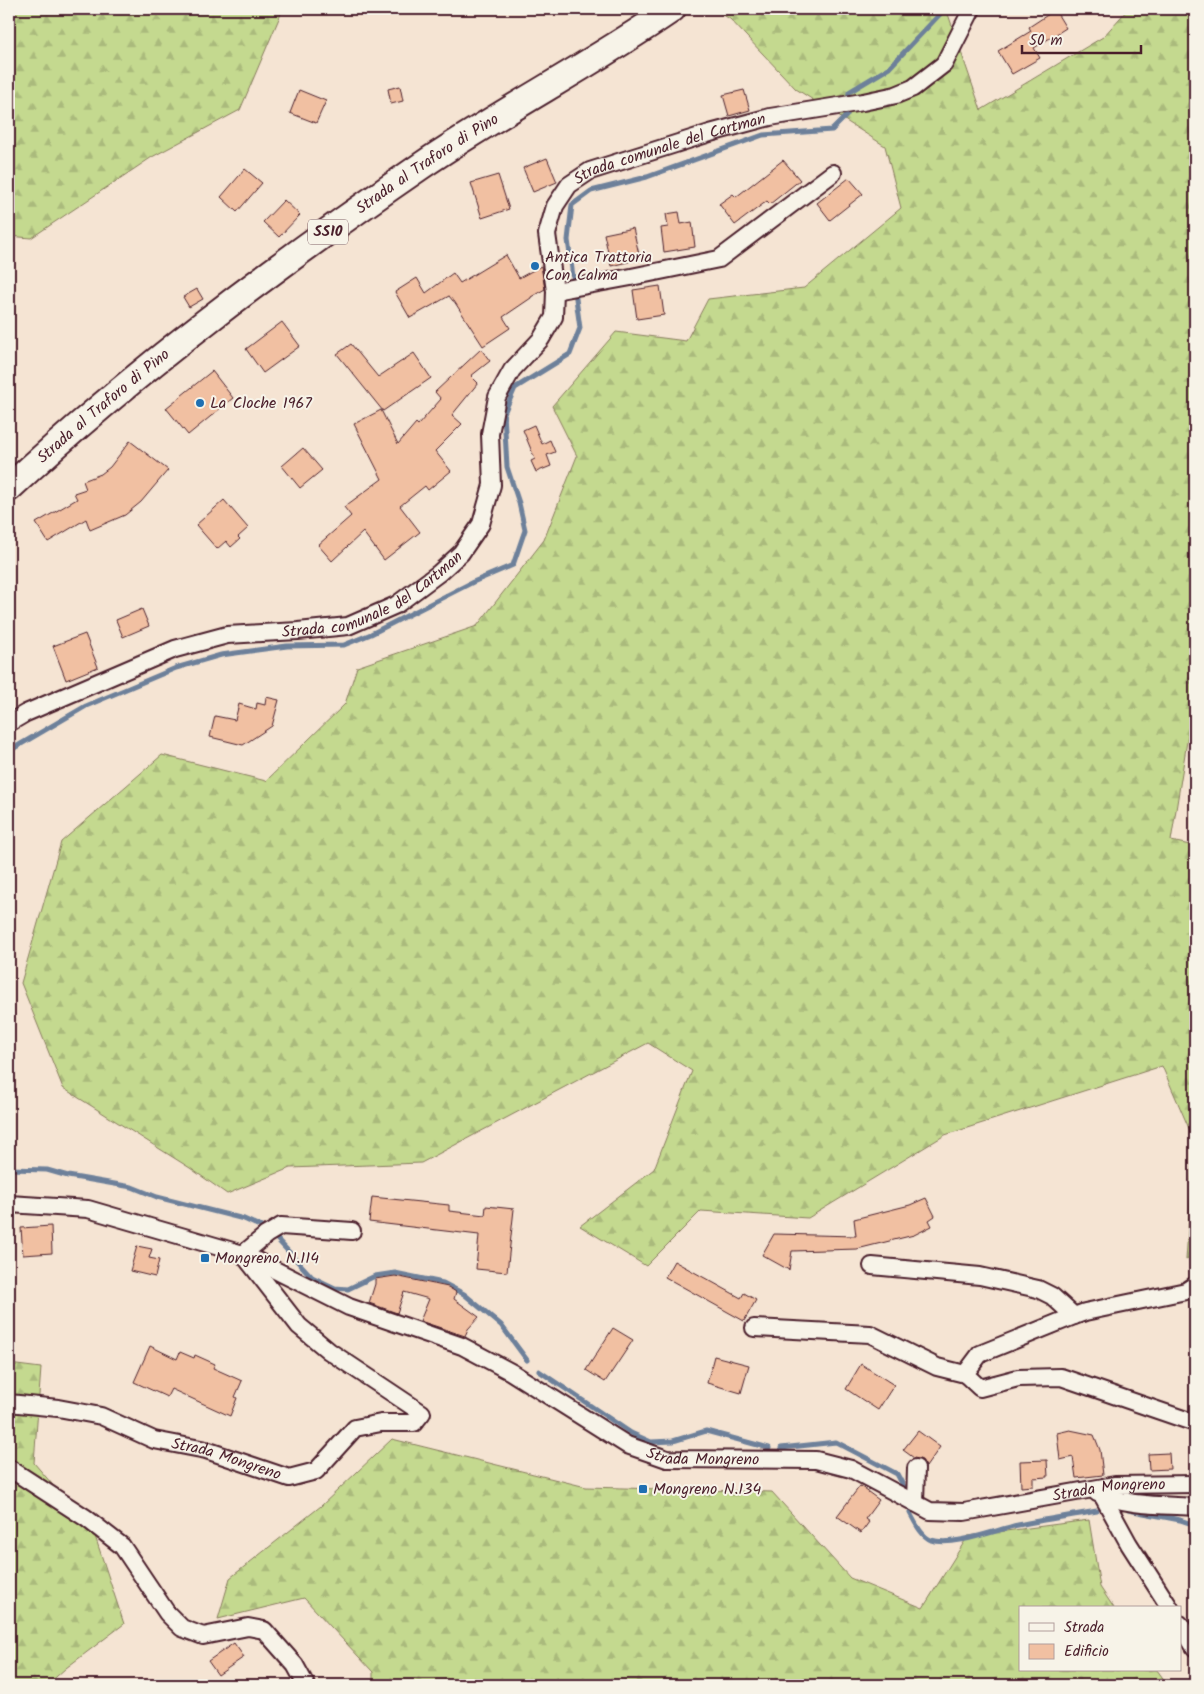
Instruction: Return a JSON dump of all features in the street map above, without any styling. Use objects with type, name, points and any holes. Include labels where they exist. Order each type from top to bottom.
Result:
[{"type":"main road","name":"Strada al Traforo di Pino","points":[[9,488],[97,410],[172,348],[288,259],[422,166],[490,122],[614,48],[670,9]]},
{"type":"street","name":"Strada comunale del Cartman","points":[[9,723],[26,713],[184,647],[227,635],[348,626],[396,605],[439,573],[461,553],[481,524],[492,485],[490,434],[497,397],[512,370],[541,339],[554,317],[557,291],[547,234],[555,206],[569,185],[590,171],[710,133],[770,117],[896,95],[914,88],[944,64],[972,9]]},
{"type":"street","points":[[557,291],[718,259],[833,173]]},
{"type":"street","name":"Strada Mongreno","points":[[9,1204],[88,1209],[243,1254],[349,1307],[462,1346],[510,1372],[627,1445],[667,1459],[816,1460],[852,1469],[930,1511],[964,1512],[1096,1492],[1115,1485],[1195,1484]]},
{"type":"street","points":[[243,1254],[266,1235],[281,1226],[352,1231]]},
{"type":"street","name":"Strada Mongreno","points":[[9,1403],[58,1408],[101,1416],[154,1440],[206,1450],[289,1478],[316,1471],[355,1428],[381,1423],[414,1423],[422,1413],[330,1351],[299,1326],[243,1254]]},
{"type":"street","points":[[872,1266],[980,1276],[1038,1288],[1052,1296],[1074,1316]]},
{"type":"street","points":[[965,1374],[980,1354],[1074,1316],[1186,1291],[1195,1285]]},
{"type":"street","points":[[754,1328],[870,1334],[937,1367],[965,1374],[980,1388],[1018,1378],[1061,1377],[1195,1423]]},
{"type":"street","points":[[9,1468],[86,1518],[122,1546],[167,1613],[182,1628],[203,1636],[248,1627],[264,1630],[295,1665],[306,1685]]},
{"type":"street","points":[[915,1503],[916,1468]]},
{"type":"street","points":[[1096,1492],[1144,1504],[1195,1507]]},
{"type":"street","points":[[1096,1492],[1169,1606]]},
{"type":"street","points":[[1182,1627],[1195,1648]]},
{"type":"green space","points":[[9,9],[283,9],[240,110],[152,157],[31,238],[9,236]]},
{"type":"green space","points":[[713,9],[952,9],[948,14],[981,110],[1103,37],[1128,9],[1195,9],[1195,701],[1171,841],[1195,846],[1195,1255],[1186,1260],[1194,1140],[1162,1066],[945,1135],[808,1218],[701,1211],[646,1266],[580,1226],[654,1169],[692,1071],[648,1043],[421,1163],[290,1168],[227,1194],[190,1168],[63,1088],[21,983],[61,842],[162,755],[266,781],[345,704],[357,667],[477,626],[544,540],[577,456],[552,406],[616,332],[686,341],[708,299],[804,288],[901,208],[885,146],[796,89],[730,19]]},
{"type":"green space","points":[[9,1364],[41,1368],[34,1463],[94,1533],[124,1624],[66,1668],[47,1685],[9,1685]]},
{"type":"green space","points":[[392,1439],[586,1487],[772,1492],[850,1578],[923,1608],[968,1536],[1089,1520],[1100,1587],[1113,1606],[1019,1606],[1019,1672],[1158,1672],[1168,1685],[373,1685],[373,1672],[304,1598],[218,1619],[230,1578],[321,1506]]},
{"type":"building","points":[[1055,10],[1066,28],[1034,48],[1040,58],[1012,74],[998,51],[1031,31],[1029,27]]},
{"type":"building","points":[[400,86],[403,101],[391,104],[388,89]]},
{"type":"building","points":[[299,90],[326,101],[316,123],[290,113]]},
{"type":"building","points":[[744,90],[750,110],[729,116],[723,95]]},
{"type":"building","points":[[547,158],[557,182],[533,192],[523,168]]},
{"type":"building","points":[[783,160],[800,180],[770,204],[767,201],[735,225],[719,204],[733,194],[736,197]]},
{"type":"building","points":[[245,169],[262,183],[237,212],[221,197]]},
{"type":"building","points":[[498,175],[509,209],[482,218],[471,183]]},
{"type":"building","points":[[849,178],[863,194],[830,220],[817,203]]},
{"type":"building","points":[[284,200],[300,215],[279,237],[263,222]]},
{"type":"building","points":[[679,212],[681,224],[692,222],[695,247],[664,252],[661,228],[668,227],[666,214]]},
{"type":"building","points":[[633,228],[640,259],[611,266],[604,234]]},
{"type":"building","points":[[506,255],[519,278],[541,266],[545,289],[503,317],[510,328],[483,346],[449,296],[410,318],[395,292],[417,278],[426,293],[453,273],[460,283]]},
{"type":"building","points":[[660,286],[664,315],[637,319],[633,290]]},
{"type":"building","points":[[197,289],[203,299],[189,307],[183,297]]},
{"type":"building","points":[[282,322],[300,346],[263,373],[246,349]]},
{"type":"building","points":[[351,344],[378,377],[414,353],[431,378],[383,411],[337,354]]},
{"type":"building","points":[[481,349],[490,361],[471,376],[478,383],[452,415],[462,424],[435,451],[451,471],[428,490],[425,486],[400,506],[420,532],[384,560],[363,532],[332,561],[318,545],[351,516],[344,507],[382,479],[354,424],[381,410],[398,444],[441,399],[435,392]]},
{"type":"building","name":"La Cloche 1967","points":[[212,371],[233,398],[188,435],[166,408]]},
{"type":"building","points":[[534,425],[542,444],[550,440],[555,452],[547,455],[551,466],[536,472],[531,461],[535,459],[523,430]]},
{"type":"building","points":[[130,441],[168,470],[141,502],[125,515],[90,530],[86,519],[48,542],[36,523],[77,499],[74,493],[86,489],[83,481],[101,474],[110,467]]},
{"type":"building","points":[[303,448],[322,470],[300,488],[282,466]]},
{"type":"building","points":[[224,500],[248,528],[231,547],[226,541],[217,549],[196,525]]},
{"type":"building","points":[[142,609],[149,626],[123,637],[116,620]]},
{"type":"building","points":[[85,634],[98,667],[66,680],[53,646]]},
{"type":"building","points":[[266,697],[279,700],[272,726],[243,745],[210,737],[215,716],[235,720],[239,704],[256,709],[257,703],[265,705]]},
{"type":"building","points":[[372,1197],[449,1205],[449,1211],[485,1215],[486,1206],[514,1209],[507,1272],[476,1269],[479,1235],[369,1222]]},
{"type":"building","points":[[926,1198],[935,1216],[929,1220],[932,1226],[914,1235],[857,1249],[792,1251],[789,1270],[762,1255],[774,1234],[856,1236],[854,1219],[910,1205]]},
{"type":"building","points":[[51,1226],[52,1253],[23,1255],[21,1228]]},
{"type":"building","points":[[137,1246],[152,1249],[149,1258],[159,1260],[155,1277],[130,1271]]},
{"type":"building","points":[[674,1261],[741,1298],[744,1293],[756,1300],[744,1321],[665,1277]]},
{"type":"building","points":[[395,1276],[448,1287],[456,1292],[454,1299],[479,1317],[468,1329],[465,1336],[420,1321],[429,1299],[404,1292],[397,1313],[369,1303],[375,1279]]},
{"type":"building","points":[[613,1328],[633,1340],[605,1382],[586,1370]]},
{"type":"building","points":[[150,1346],[177,1359],[180,1352],[194,1358],[195,1355],[215,1364],[213,1368],[242,1381],[230,1416],[171,1389],[167,1397],[134,1382]]},
{"type":"building","points":[[714,1356],[749,1365],[741,1393],[707,1383]]},
{"type":"building","points":[[861,1364],[894,1385],[878,1410],[846,1389]]},
{"type":"building","points":[[1070,1430],[1094,1435],[1100,1450],[1103,1475],[1076,1478],[1073,1457],[1060,1460],[1057,1433]]},
{"type":"building","points":[[918,1431],[940,1447],[926,1467],[922,1460],[914,1458],[903,1450]]},
{"type":"building","points":[[1169,1453],[1170,1469],[1149,1470],[1148,1454]]},
{"type":"building","points":[[1047,1460],[1048,1477],[1033,1478],[1033,1486],[1021,1487],[1020,1461]]},
{"type":"building","points":[[860,1486],[879,1500],[865,1519],[869,1522],[861,1533],[837,1516]]},
{"type":"building","points":[[234,1643],[244,1657],[218,1675],[208,1661]]},
{"type":"waterway","points":[[9,751],[86,706],[176,668],[221,655],[287,646],[344,645],[371,634],[473,582],[513,565],[525,530],[519,503],[507,467],[504,413],[515,388],[570,354],[580,328],[568,240],[572,205],[591,191],[647,177],[763,135],[832,130],[847,115],[849,92],[889,68],[940,14],[942,9]]},
{"type":"waterway","points":[[9,1169],[47,1170],[68,1176],[132,1187],[157,1197],[244,1219],[266,1229]]},
{"type":"waterway","points":[[275,1237],[312,1277],[335,1288],[348,1289],[375,1276],[395,1273],[443,1283],[464,1294],[501,1325],[527,1360]]},
{"type":"waterway","points":[[539,1371],[631,1433],[651,1442],[673,1441],[706,1431],[769,1448]]},
{"type":"waterway","points":[[781,1448],[836,1442],[897,1474],[904,1487]]},
{"type":"waterway","points":[[1128,1510],[1180,1520],[1195,1525]]},
{"type":"waterway","points":[[910,1513],[927,1538],[940,1542],[963,1540],[1009,1527],[1097,1511]]},
{"type":"place","name":"Antica Trattoria Con Calma","points":[[535,266]]},
{"type":"place","name":"La Cloche 1967","points":[[200,403]]},
{"type":"place","name":"Mongreno N.114","points":[[205,1258]]},
{"type":"place","name":"Mongreno N.134","points":[[643,1489]]}]
